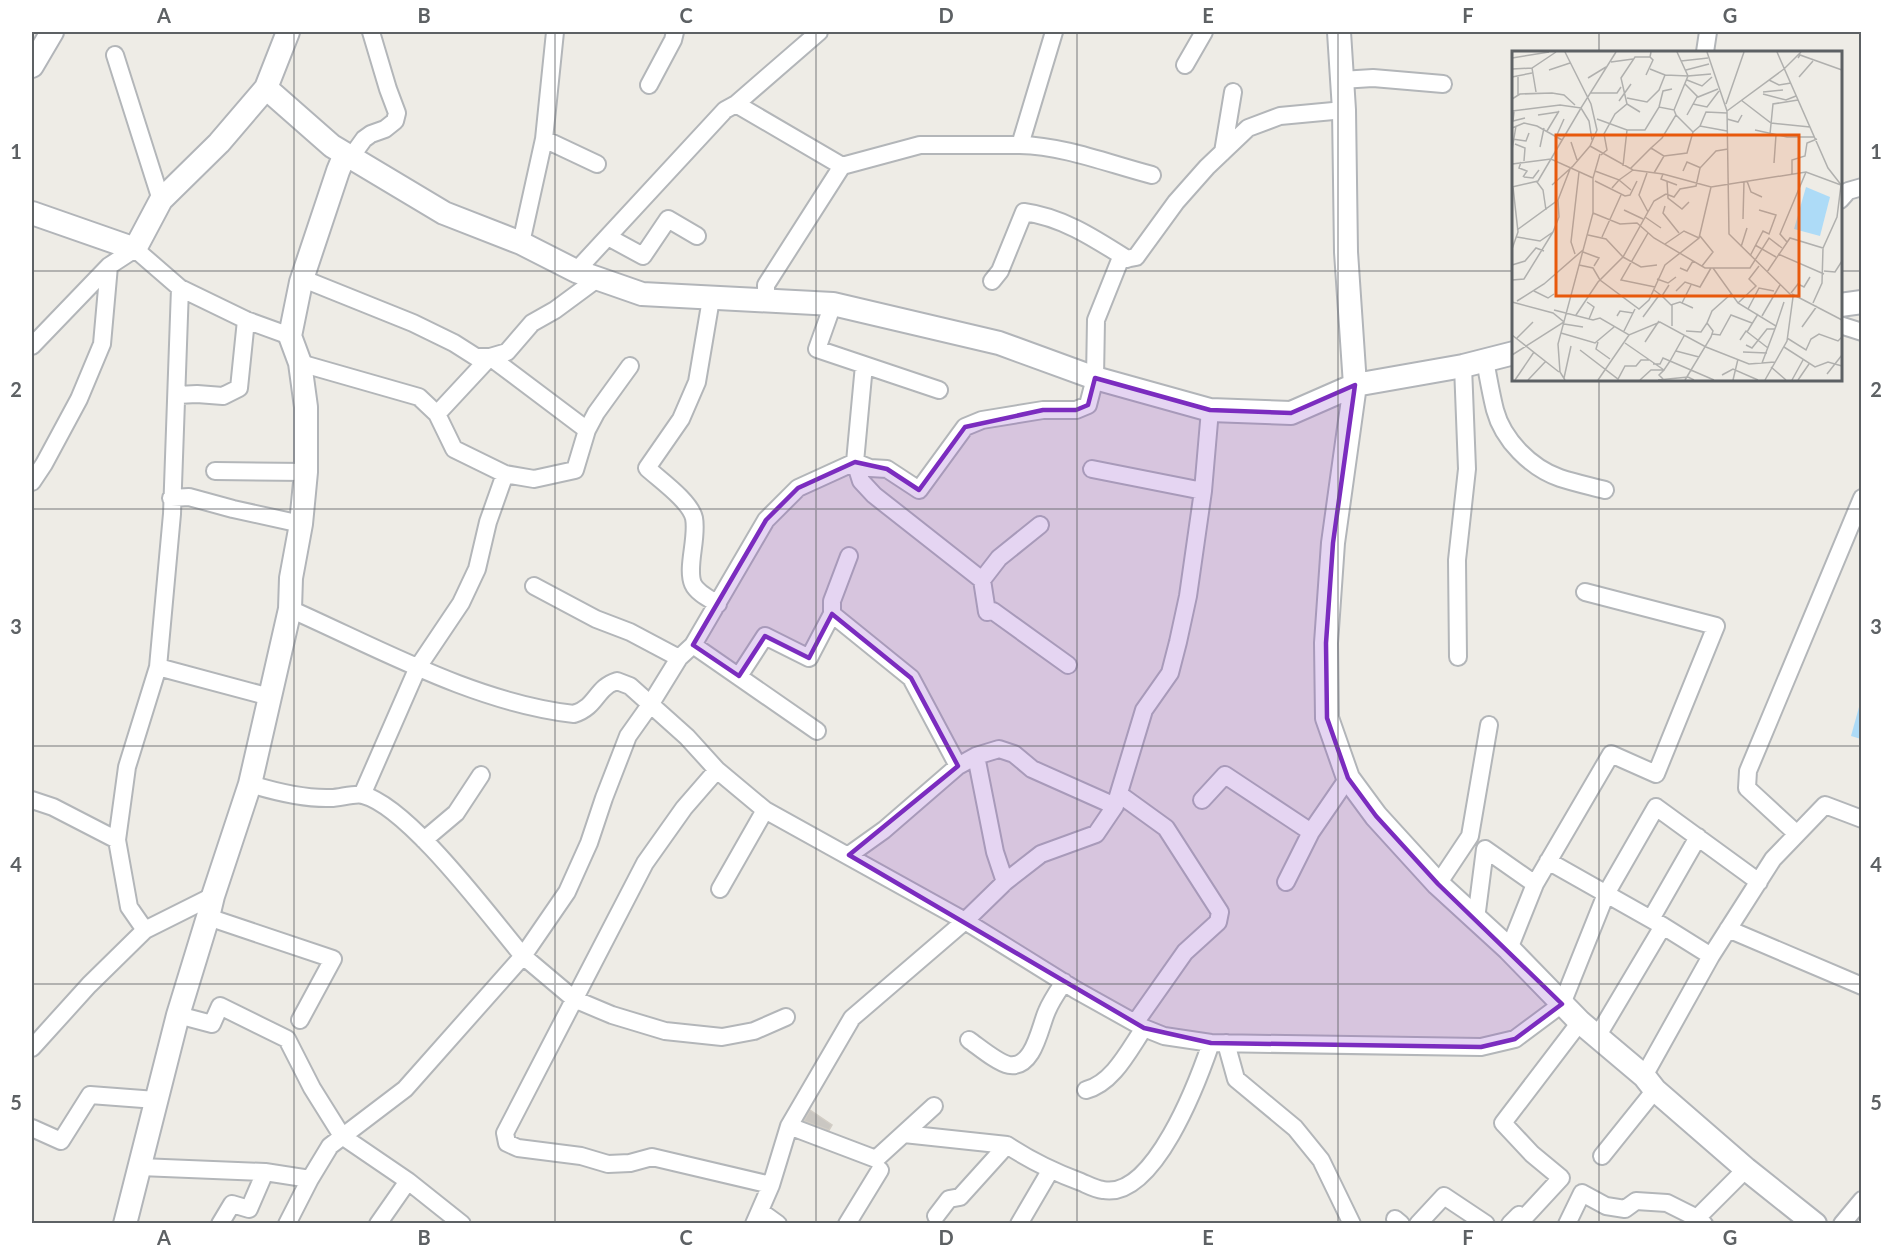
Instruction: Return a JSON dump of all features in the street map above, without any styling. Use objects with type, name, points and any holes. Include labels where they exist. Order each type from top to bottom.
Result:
[{"type":"street","points":[[276,32],[278,55]]},
{"type":"street","points":[[32,346],[109,266],[135,249],[161,200],[219,143],[266,88],[288,32]]},
{"type":"street","points":[[125,1224],[178,1015],[250,784],[290,609],[291,578],[301,524],[306,472],[306,407],[300,363],[290,336],[301,282],[338,171],[348,155],[364,139],[385,129],[395,121],[397,113],[371,32]]},
{"type":"street","points":[[521,243],[544,139],[555,32]]},
{"type":"street","points":[[649,85],[675,32]]},
{"type":"street","points":[[301,282],[311,282],[414,323],[476,357],[490,357],[507,352],[532,322],[555,310],[586,275],[608,237],[725,110],[736,104],[819,32]]},
{"type":"street","points":[[1020,145],[1054,32]]},
{"type":"street","points":[[1185,65],[1204,32]]},
{"type":"street","points":[[1339,32],[1344,110],[1346,252],[1355,385],[1333,543],[1326,643],[1327,718],[1348,778],[1376,816],[1438,885],[1509,949],[1588,1030],[1746,1169],[1815,1224]]},
{"type":"street","points":[[1705,51],[1708,32]]},
{"type":"street","points":[[32,66],[42,37]]},
{"type":"street","points":[[115,55],[161,200]]},
{"type":"street","points":[[1341,80],[1373,78],[1443,84]]},
{"type":"street","points":[[266,88],[332,146],[444,213],[521,243],[586,275],[642,294],[833,304],[999,343],[1095,378],[1210,410],[1291,413],[1355,385],[1463,366],[1512,353]]},
{"type":"street","points":[[1222,152],[1233,92]]},
{"type":"street","points":[[736,104],[842,166]]},
{"type":"street","points":[[287,1224],[330,1146],[405,1089],[523,956],[567,892],[589,843],[628,736],[679,658],[693,645],[766,520],[798,488],[855,462],[870,468],[887,469],[919,490],[965,426],[982,420],[1043,410],[1076,410],[1088,405],[1095,378],[1096,320],[1120,260],[1136,257],[1176,202],[1222,152],[1248,128],[1280,116],[1344,110]]},
{"type":"street","points":[[544,139],[597,164]]},
{"type":"street","points":[[765,301],[766,285],[842,166],[920,145],[1041,145],[1152,175]]},
{"type":"street","points":[[1842,198],[1848,191],[1862,187]]},
{"type":"street","points":[[992,281],[1000,271],[1024,212],[1044,215],[1060,221],[1095,238],[1127,259]]},
{"type":"street","points":[[32,213],[135,249],[180,288],[246,320],[290,336]]},
{"type":"street","points":[[608,237],[642,256],[668,219],[698,236]]},
{"type":"street","points":[[32,482],[79,399],[102,344],[109,266]]},
{"type":"street","points":[[145,930],[129,907],[117,840],[127,766],[158,667],[172,514],[180,288]]},
{"type":"street","points":[[711,299],[697,382],[681,419],[646,468],[686,503],[694,517],[695,544],[691,565],[693,584],[699,592],[718,604]]},
{"type":"street","points":[[833,304],[817,349],[939,390]]},
{"type":"street","points":[[1845,306],[1862,332]]},
{"type":"street","points":[[177,395],[223,396],[239,388],[246,320]]},
{"type":"street","points":[[437,414],[490,357]]},
{"type":"street","points":[[490,357],[587,430]]},
{"type":"street","points":[[1485,360],[1496,412],[1506,435],[1520,452],[1539,467],[1558,477],[1605,490]]},
{"type":"street","points":[[300,363],[418,397],[437,414],[454,449],[505,474],[534,479],[575,470],[587,430],[596,413],[630,366]]},
{"type":"street","points":[[864,365],[855,462],[861,481],[874,495],[982,580],[987,612],[993,611],[1068,665]]},
{"type":"street","points":[[1458,657],[1457,560],[1467,469],[1463,366]]},
{"type":"street","points":[[778,1224],[757,1217],[771,1185],[789,1126],[852,1018],[965,921],[1005,882],[1041,854],[1096,834],[1117,800],[1144,710],[1170,673],[1188,596],[1203,491],[1210,410]]},
{"type":"street","points":[[1092,469],[1203,491]]},
{"type":"street","points":[[214,471],[306,472]]},
{"type":"street","points":[[362,795],[418,667],[461,603],[477,569],[488,522],[505,474]]},
{"type":"street","points":[[171,498],[189,497],[301,524]]},
{"type":"street","points":[[1797,834],[1747,788],[1748,771],[1862,498]]},
{"type":"street","points":[[982,580],[999,558],[1040,525]]},
{"type":"street","points":[[739,676],[765,636],[808,658],[832,614],[832,601],[849,556]]},
{"type":"street","points":[[534,586],[596,619],[630,632],[679,658]]},
{"type":"street","points":[[1509,949],[1535,884],[1611,754],[1656,774],[1716,626],[1585,592]]},
{"type":"street","points":[[290,609],[418,667],[496,699],[574,714],[587,710],[606,685],[617,681],[630,686],[687,737],[717,770],[765,810],[965,921],[1064,982],[1164,1036],[1219,1043],[1481,1047],[1515,1039],[1562,1004],[1606,894],[1656,807],[1759,882]]},
{"type":"street","points":[[832,614],[911,678],[958,766]]},
{"type":"street","points":[[693,645],[817,731]]},
{"type":"street","points":[[158,667],[270,696]]},
{"type":"street","points":[[1438,885],[1470,836],[1489,725]]},
{"type":"street","points":[[849,855],[884,830],[958,766],[976,756],[999,749],[1014,754],[1032,769],[1117,800],[1166,828],[1220,912],[1218,921],[1185,952],[1116,1069],[1095,1087],[1086,1090]]},
{"type":"street","points":[[976,756],[994,852],[1005,882]]},
{"type":"street","points":[[717,770],[684,808],[645,863],[505,1133],[507,1143],[518,1148],[581,1156],[608,1164],[630,1163],[652,1157],[771,1185]]},
{"type":"street","points":[[424,840],[456,813],[481,775]]},
{"type":"street","points":[[1202,800],[1225,775],[1311,831]]},
{"type":"street","points":[[1286,882],[1311,831],[1348,778]]},
{"type":"street","points":[[250,784],[280,793],[329,798],[362,795],[393,811],[424,840],[523,956],[574,999],[612,1015],[664,1031],[722,1037],[754,1031],[786,1017]]},
{"type":"street","points":[[32,800],[53,807],[117,840]]},
{"type":"street","points":[[1602,1156],[1650,1083],[1710,956],[1773,859],[1825,805],[1862,819]]},
{"type":"street","points":[[720,889],[765,810]]},
{"type":"street","points":[[1510,1224],[1519,1215],[1524,1218],[1562,1178],[1532,1154],[1503,1124],[1588,1030],[1657,922],[1698,837]]},
{"type":"street","points":[[1476,919],[1485,849],[1535,884]]},
{"type":"street","points":[[1548,861],[1657,922],[1710,956]]},
{"type":"street","points":[[32,1048],[89,985],[145,930],[211,907],[333,959],[300,1020]]},
{"type":"street","points":[[1728,929],[1862,986]]},
{"type":"street","points":[[969,1040],[1010,1065],[1019,1063],[1028,1056],[1036,1044],[1047,1011],[1064,982]]},
{"type":"street","points":[[178,1015],[212,1024],[220,1006],[287,1039],[312,1088],[342,1136],[408,1181],[462,1224]]},
{"type":"street","points":[[904,1134],[1007,1145],[1050,1171],[1104,1191],[1123,1189],[1139,1177],[1157,1157],[1174,1132],[1201,1072],[1219,1043]]},
{"type":"street","points":[[1219,1043],[1236,1079],[1295,1128],[1321,1160],[1352,1224]]},
{"type":"street","points":[[32,1128],[61,1141],[90,1095],[156,1100]]},
{"type":"street","points":[[789,1126],[876,1159],[934,1106]]},
{"type":"street","points":[[936,1216],[949,1199],[960,1197],[1007,1145]]},
{"type":"street","points":[[140,1167],[265,1172],[310,1179]]},
{"type":"street","points":[[1567,1224],[1582,1193],[1606,1206],[1625,1209],[1636,1201],[1667,1203],[1701,1221],[1746,1169]]},
{"type":"street","points":[[847,1224],[880,1170]]},
{"type":"street","points":[[1019,1224],[1050,1171]]},
{"type":"street","points":[[220,1224],[232,1204],[249,1209],[265,1172]]},
{"type":"street","points":[[378,1224],[408,1181]]},
{"type":"street","points":[[1418,1224],[1444,1196],[1486,1224]]},
{"type":"street","points":[[1842,1224],[1862,1200]]},
{"type":"highlighted area","points":[[1095,378],[1210,410],[1291,413],[1355,385],[1333,543],[1326,643],[1327,718],[1348,778],[1376,816],[1438,884],[1562,1004],[1515,1039],[1481,1047],[1211,1043],[1144,1028],[849,855],[958,766],[911,678],[832,614],[809,658],[765,636],[739,676],[693,645],[766,520],[798,488],[855,462],[887,469],[919,490],[965,427],[1043,410],[1076,410],[1088,405]]},
{"type":"water","points":[[1861,700],[1861,739],[1851,736]]},
{"type":"building","points":[[810,1110],[832,1125],[829,1130],[804,1121]]}]
